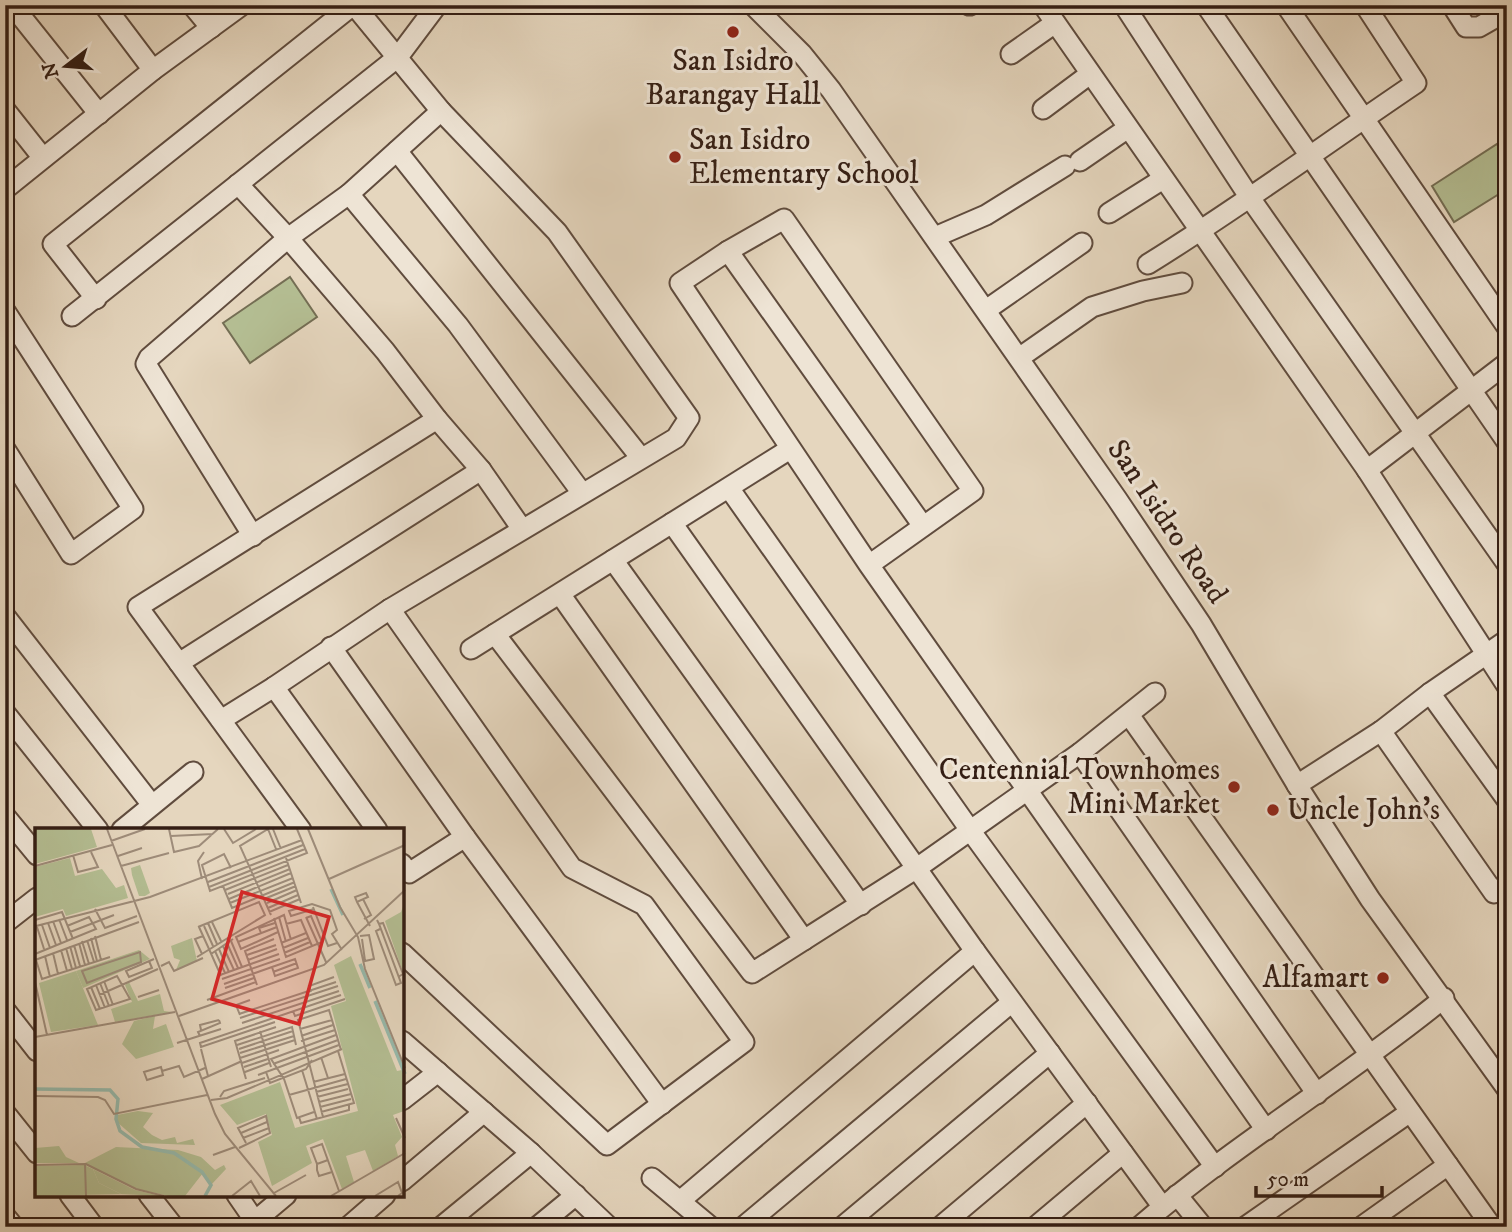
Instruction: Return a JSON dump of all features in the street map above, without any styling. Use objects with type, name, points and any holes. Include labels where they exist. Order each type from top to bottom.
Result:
[{"type":"street","points":[[12,5],[99,114]]},
{"type":"street","points":[[104,5],[153,70]]},
{"type":"street","points":[[192,5],[211,29]]},
{"type":"street","points":[[5,189],[153,70],[242,5]]},
{"type":"street","points":[[96,299],[53,244],[353,5],[441,111],[557,232],[689,418],[676,438],[390,609],[221,720]]},
{"type":"street","points":[[72,316],[398,57],[437,5]]},
{"type":"street","name":"San Isidro Road","points":[[754,5],[802,54],[831,90],[986,310],[1201,624],[1297,785],[1370,899],[1444,998],[1507,1089]]},
{"type":"street","points":[[1043,5],[1367,470],[1507,686]]},
{"type":"street","points":[[1124,5],[1250,198],[1507,564]]},
{"type":"street","points":[[1206,5],[1507,442]]},
{"type":"street","points":[[1286,5],[1507,327]]},
{"type":"street","points":[[1148,264],[1200,232],[1416,83],[1365,5]]},
{"type":"street","points":[[1452,5],[1466,27],[1479,27],[1507,11]]},
{"type":"street","points":[[1011,54],[1055,23]]},
{"type":"street","points":[[1043,108],[1090,74]]},
{"type":"street","points":[[5,110],[43,158]]},
{"type":"street","points":[[253,536],[146,364],[149,358],[288,238],[349,194],[441,111]]},
{"type":"street","points":[[935,237],[986,215],[1128,128]]},
{"type":"street","points":[[397,151],[641,458]]},
{"type":"street","points":[[1109,214],[1163,179]]},
{"type":"street","points":[[238,184],[385,351],[437,419],[481,470],[522,529]]},
{"type":"street","points":[[349,194],[458,325],[582,492]]},
{"type":"street","points":[[869,565],[973,491],[784,219],[680,283],[869,565],[1266,1130]]},
{"type":"street","points":[[986,310],[1082,243]]},
{"type":"street","points":[[728,251],[922,526]]},
{"type":"street","points":[[1019,358],[1093,307],[1143,291],[1182,283]]},
{"type":"street","points":[[5,311],[133,509],[71,554],[5,449]]},
{"type":"street","points":[[1367,470],[1507,363]]},
{"type":"street","points":[[300,828],[138,607],[437,419]]},
{"type":"street","points":[[471,649],[790,449]]},
{"type":"street","points":[[179,663],[481,470]]},
{"type":"street","points":[[729,488],[970,830],[1215,1167]]},
{"type":"street","points":[[672,523],[975,951],[1124,1153],[1170,1201],[1203,1227]]},
{"type":"street","points":[[613,560],[861,905]]},
{"type":"street","points":[[560,594],[804,940]]},
{"type":"street","points":[[390,609],[572,868],[643,905],[744,1041],[607,1145],[404,955]]},
{"type":"street","points":[[5,616],[152,805]]},
{"type":"street","points":[[495,634],[752,972],[917,868],[1080,753],[1155,693]]},
{"type":"street","points":[[1297,785],[1381,731],[1430,693],[1507,640]]},
{"type":"street","points":[[331,647],[465,837],[662,1104]]},
{"type":"street","points":[[274,687],[376,828]]},
{"type":"street","points":[[1430,693],[1507,800]]},
{"type":"street","points":[[5,713],[96,828]]},
{"type":"street","points":[[1129,715],[1448,1166],[1483,1224]]},
{"type":"street","points":[[1381,731],[1494,893],[1507,884]]},
{"type":"street","points":[[1080,753],[1317,1094]]},
{"type":"street","points":[[124,828],[192,772]]},
{"type":"street","points":[[5,816],[35,853]]},
{"type":"street","points":[[404,867],[409,873],[465,837]]},
{"type":"street","points":[[7,918],[35,899]]},
{"type":"street","points":[[680,1201],[975,951]]},
{"type":"street","points":[[1139,1227],[1215,1167],[1370,1056],[1444,998]]},
{"type":"street","points":[[743,1227],[1013,1002]]},
{"type":"street","points":[[5,1010],[35,1048]]},
{"type":"street","points":[[404,1043],[531,1153],[610,1227]]},
{"type":"street","points":[[842,1227],[1050,1053]]},
{"type":"street","points":[[404,1098],[438,1072]]},
{"type":"street","points":[[940,1227],[1087,1103]]},
{"type":"street","points":[[404,1179],[484,1112]]},
{"type":"street","points":[[1245,1227],[1410,1112]]},
{"type":"street","points":[[5,1113],[35,1150]]},
{"type":"street","points":[[441,1227],[531,1153]]},
{"type":"street","points":[[1035,1227],[1124,1153]]},
{"type":"street","points":[[1361,1227],[1448,1166]]},
{"type":"street","points":[[652,1178],[711,1227]]},
{"type":"street","points":[[537,1227],[576,1195]]},
{"type":"street","points":[[72,1197],[94,1227]]},
{"type":"street","points":[[151,1197],[174,1227]]},
{"type":"street","points":[[238,1197],[257,1224],[284,1197]]},
{"type":"street","points":[[348,1227],[383,1197]]},
{"type":"street","points":[[5,1216],[14,1227]]},
{"type":"green space","points":[[1497,144],[1507,160],[1507,189],[1454,222],[1432,186]]},
{"type":"green space","points":[[290,277],[317,317],[250,363],[223,323]]},
{"type":"place","name":"San Isidro Barangay Hall","points":[[733,32]]},
{"type":"place","name":"San Isidro Elementary School","points":[[675,157]]},
{"type":"place","name":"Centennial Townhomes Mini Market","points":[[1234,787]]},
{"type":"place","name":"Uncle John's","points":[[1273,810]]},
{"type":"place","name":"Alfamart","points":[[1383,978]]}]
